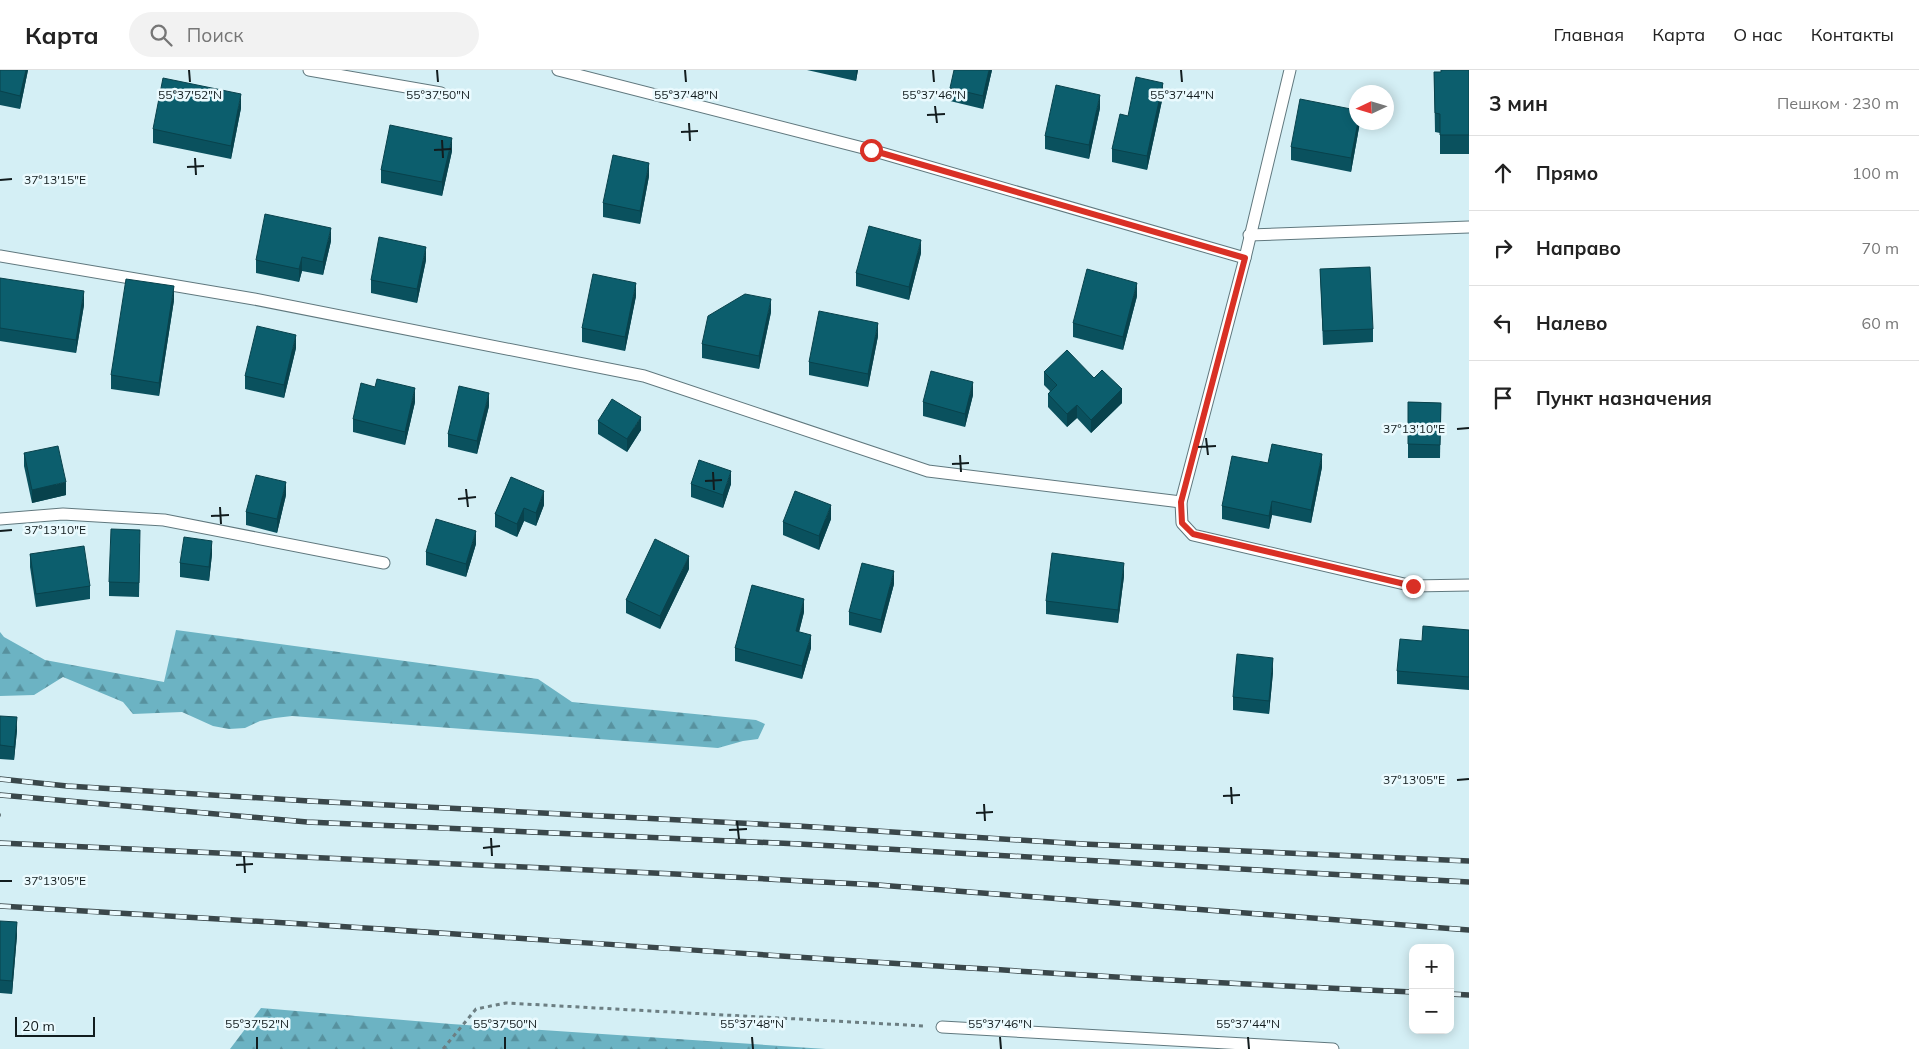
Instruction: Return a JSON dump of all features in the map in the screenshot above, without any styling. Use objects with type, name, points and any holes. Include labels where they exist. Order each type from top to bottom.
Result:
[{"type":"lane","points":[[309,70],[441,92]]},
{"type":"lane","points":[[558,70],[871,150],[1245,258]]},
{"type":"lane","points":[[1290,70],[1245,258],[1181,502],[1182,523],[1193,534],[1413,586],[1469,585]]},
{"type":"lane","points":[[1249,235],[1469,227]]},
{"type":"lane","points":[[0,256],[254,299],[644,376],[928,472],[1181,502]]},
{"type":"lane","points":[[0,519],[62,514],[164,520],[384,563]]},
{"type":"lane","points":[[942,1027],[1333,1049]]},
{"type":"path","points":[[443,1049],[476,1009],[506,1003],[942,1027]]},
{"type":"green space","points":[[176,630],[538,679],[572,702],[756,720],[765,724],[758,739],[718,748],[292,716],[260,721],[245,728],[229,729],[213,726],[182,712],[133,714],[123,702],[63,677],[34,695],[0,696],[0,632],[4,637],[45,660],[164,682]]},
{"type":"green space","points":[[261,1008],[451,1024],[826,1049],[230,1049]]},
{"type":"building","points":[[0,70],[26,70],[20,96],[0,91]]},
{"type":"building","points":[[954,70],[989,70],[983,96],[950,88]]},
{"type":"building","points":[[1441,70],[1469,70],[1469,135],[1440,135],[1440,114],[1435,113],[1434,72],[1441,72]]},
{"type":"building","points":[[1136,77],[1163,83],[1147,156],[1112,149],[1120,114],[1128,116]]},
{"type":"building","points":[[163,78],[241,94],[231,146],[153,129]]},
{"type":"building","points":[[1056,85],[1100,95],[1089,145],[1045,136]]},
{"type":"building","points":[[1300,99],[1349,109],[1349,130],[1356,130],[1351,158],[1291,147]]},
{"type":"building","points":[[390,125],[452,138],[442,182],[381,170]]},
{"type":"building","points":[[613,155],[649,163],[640,211],[603,203]]},
{"type":"building","points":[[265,214],[331,228],[323,262],[302,257],[299,269],[256,260]]},
{"type":"building","points":[[869,226],[921,240],[909,287],[856,273]]},
{"type":"building","points":[[379,237],[426,247],[417,289],[371,280]]},
{"type":"building","points":[[1370,267],[1373,329],[1323,331],[1320,269]]},
{"type":"building","points":[[1087,269],[1137,283],[1123,337],[1073,323]]},
{"type":"building","points":[[593,274],[636,283],[625,337],[582,328]]},
{"type":"building","points":[[0,278],[84,291],[76,340],[0,328]]},
{"type":"building","points":[[126,279],[174,286],[159,383],[111,375]]},
{"type":"building","points":[[745,294],[771,299],[759,356],[702,344],[708,316]]},
{"type":"building","points":[[819,311],[878,323],[868,374],[809,362]]},
{"type":"building","points":[[257,326],[296,335],[284,385],[245,376]]},
{"type":"building","points":[[1067,350],[1094,378],[1102,370],[1122,389],[1091,420],[1077,405],[1067,414],[1048,394],[1057,385],[1044,372]]},
{"type":"building","points":[[931,371],[973,382],[965,414],[923,402]]},
{"type":"building","points":[[377,379],[415,388],[405,432],[353,419],[361,383],[375,387]]},
{"type":"building","points":[[459,386],[489,393],[477,441],[448,434]]},
{"type":"building","points":[[612,399],[641,417],[627,439],[598,421]]},
{"type":"building","points":[[1408,402],[1441,403],[1440,445],[1408,444]]},
{"type":"building","points":[[1272,444],[1322,454],[1311,510],[1272,501],[1269,516],[1222,506],[1232,456],[1268,463]]},
{"type":"building","points":[[58,446],[66,482],[32,490],[24,453]]},
{"type":"building","points":[[699,460],[731,471],[723,495],[691,484]]},
{"type":"building","points":[[256,475],[286,482],[277,519],[246,512]]},
{"type":"building","points":[[511,477],[544,491],[536,513],[524,508],[517,524],[495,514]]},
{"type":"building","points":[[795,491],[831,505],[819,536],[783,522]]},
{"type":"building","points":[[436,519],[476,531],[466,564],[426,552]]},
{"type":"building","points":[[111,529],[140,530],[139,583],[109,582]]},
{"type":"building","points":[[184,537],[212,541],[209,567],[180,563]]},
{"type":"building","points":[[655,539],[689,556],[660,616],[626,600]]},
{"type":"building","points":[[84,546],[90,586],[36,594],[30,554]]},
{"type":"building","points":[[1052,553],[1124,563],[1118,610],[1046,601]]},
{"type":"building","points":[[862,563],[894,571],[881,620],[849,612]]},
{"type":"building","points":[[752,585],[804,599],[796,631],[811,635],[802,666],[735,648]]},
{"type":"building","points":[[1423,626],[1469,630],[1469,677],[1397,671],[1400,639],[1422,641]]},
{"type":"building","points":[[1237,654],[1273,658],[1269,701],[1233,697]]},
{"type":"building","points":[[0,716],[17,717],[14,747],[0,745]]},
{"type":"building","points":[[0,921],[17,922],[12,981],[0,980]]},
{"type":"railway","points":[[0,779],[67,786],[309,801],[798,826],[1083,844],[1469,861]]},
{"type":"railway","points":[[0,795],[307,822],[799,844],[1469,882]]},
{"type":"railway","points":[[0,843],[878,885],[1469,930]]},
{"type":"railway","points":[[0,906],[1003,970],[1409,992]]},
{"type":"railway","points":[[1454,994],[1469,995]]},
{"type":"route","points":[[871,150],[1245,258],[1181,502],[1182,523],[1193,534],[1413,586]]}]
